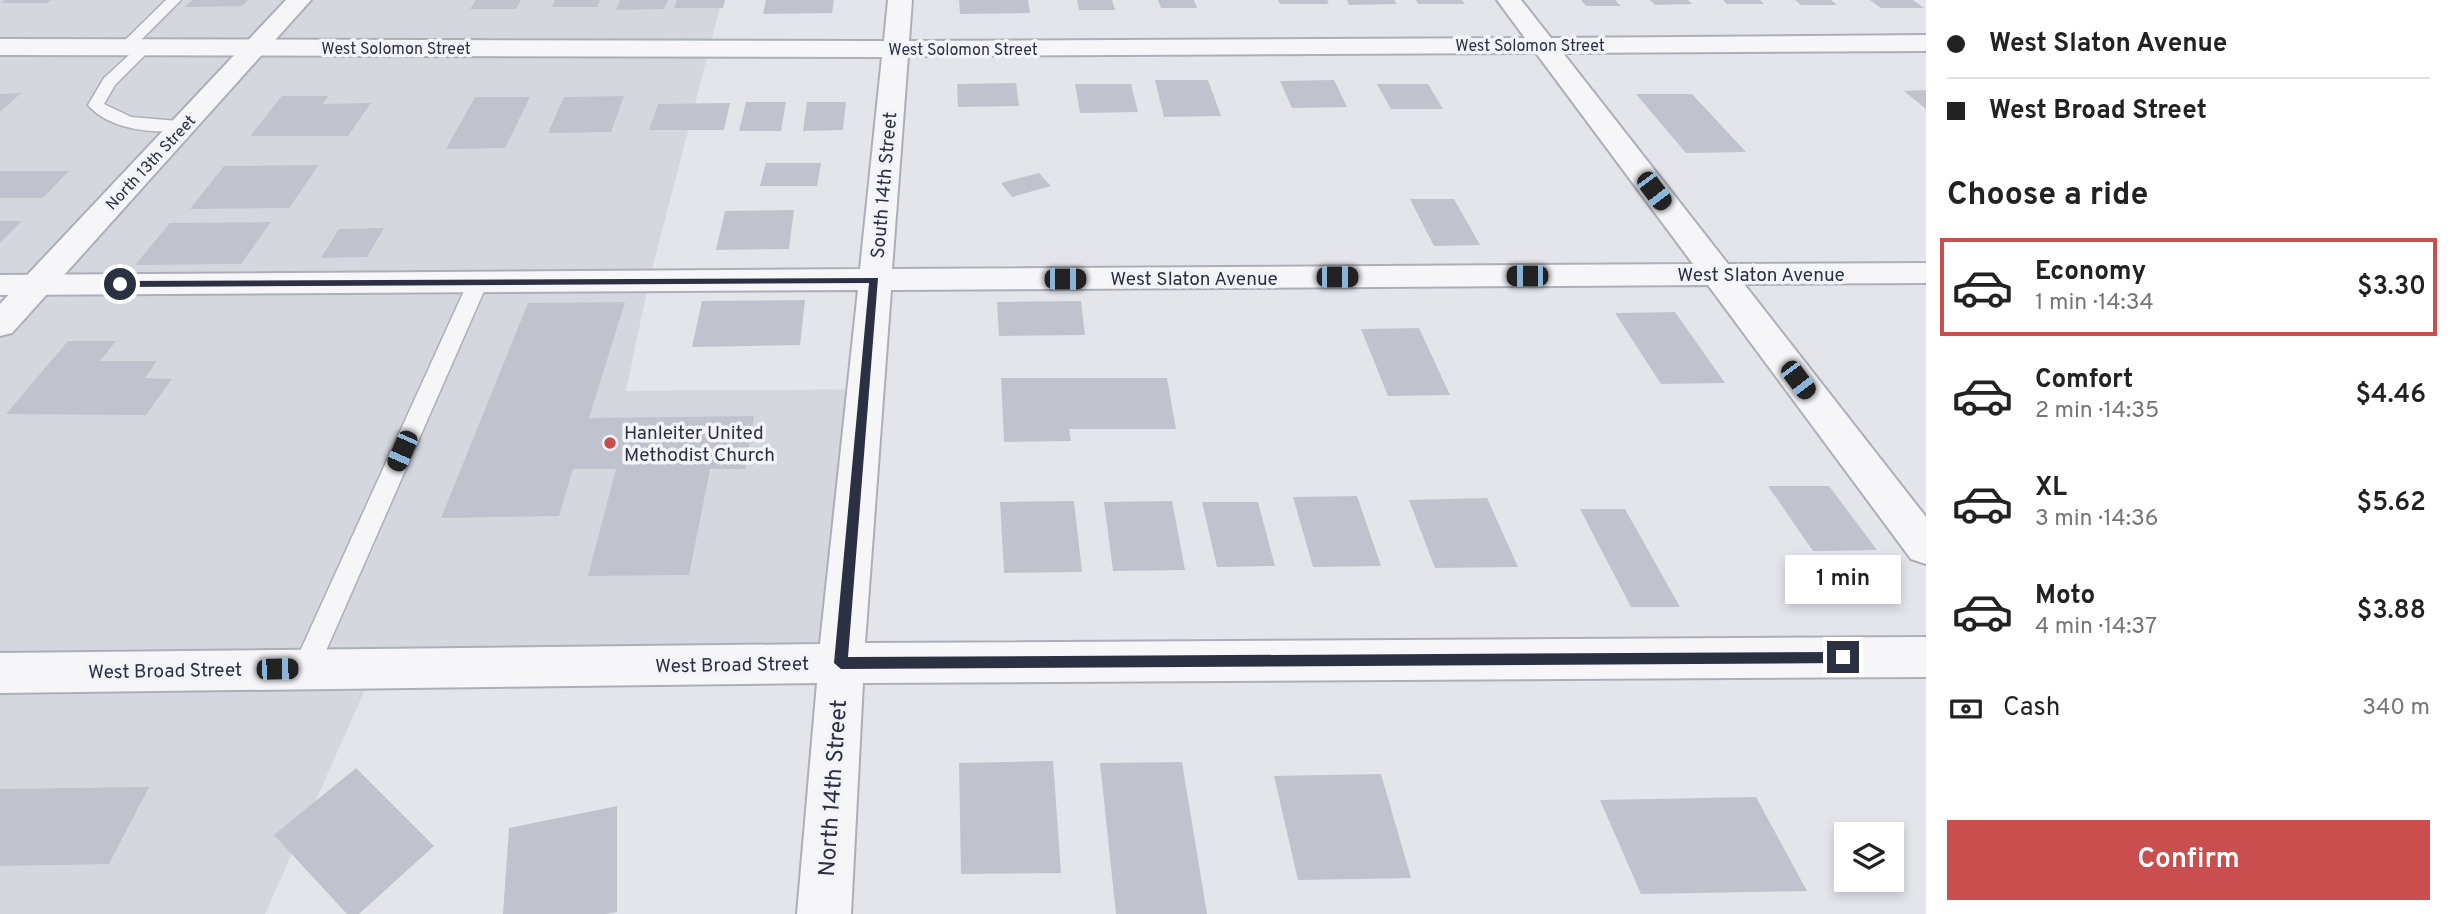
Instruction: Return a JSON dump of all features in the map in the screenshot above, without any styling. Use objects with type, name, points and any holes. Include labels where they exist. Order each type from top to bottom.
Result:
[{"type":"street","name":"North 13th Street","points":[[0,325],[299,0]]},
{"type":"street","name":"South 14th Street","points":[[841,663],[900,0]]},
{"type":"street","points":[[1509,0],[1926,547]]},
{"type":"street","name":"West Solomon Street","points":[[0,47],[895,49],[1926,43]]},
{"type":"street","name":"West Slaton Avenue","points":[[0,285],[1926,274]]},
{"type":"street","name":"West Broad Street","points":[[0,673],[841,663],[1926,657]]},
{"type":"street","name":"North 14th Street","points":[[824,914],[841,663]]},
{"type":"lane","points":[[174,0],[103,89],[96,105],[112,118],[125,122],[184,125]]},
{"type":"lane","points":[[304,669],[478,282]]},
{"type":"shaded area","points":[[0,0],[722,0],[649,281],[626,391],[870,389],[855,653],[381,654],[265,914],[0,914],[0,332],[48,278],[0,278]]},
{"type":"building","points":[[5,0],[51,0],[47,3],[0,3]]},
{"type":"building","points":[[192,0],[248,0],[242,6],[185,7]]},
{"type":"building","points":[[476,0],[521,0],[516,9],[470,9]]},
{"type":"building","points":[[555,0],[600,0],[597,7],[552,7]]},
{"type":"building","points":[[620,0],[668,0],[664,9],[616,10]]},
{"type":"building","points":[[677,0],[725,0],[723,8],[674,8]]},
{"type":"building","points":[[766,0],[834,0],[832,13],[763,14]]},
{"type":"building","points":[[959,0],[1028,0],[1030,13],[960,14]]},
{"type":"building","points":[[1077,0],[1112,0],[1115,10],[1079,10]]},
{"type":"building","points":[[1158,0],[1194,0],[1197,8],[1161,8]]},
{"type":"building","points":[[1278,0],[1327,0],[1329,4],[1280,4]]},
{"type":"building","points":[[1347,0],[1394,0],[1397,4],[1349,5]]},
{"type":"building","points":[[1416,0],[1462,0],[1465,4],[1418,4]]},
{"type":"building","points":[[1581,0],[1615,0],[1621,6],[1586,6]]},
{"type":"building","points":[[1650,0],[1688,0],[1692,4],[1655,5]]},
{"type":"building","points":[[1723,0],[1760,0],[1764,4],[1727,4]]},
{"type":"building","points":[[1795,0],[1831,0],[1837,5],[1801,5]]},
{"type":"building","points":[[1870,0],[1913,0],[1924,8],[1881,8]]},
{"type":"building","points":[[1155,80],[1208,80],[1221,116],[1164,117]]},
{"type":"building","points":[[1334,80],[1347,107],[1292,108],[1280,81]]},
{"type":"building","points":[[1016,83],[1019,106],[958,107],[957,84]]},
{"type":"building","points":[[1075,84],[1131,84],[1138,112],[1080,113]]},
{"type":"building","points":[[1377,84],[1428,84],[1443,109],[1391,109]]},
{"type":"building","points":[[1926,90],[1926,109],[1904,91]]},
{"type":"building","points":[[21,93],[0,112],[0,94]]},
{"type":"building","points":[[1636,94],[1692,94],[1746,152],[1686,153]]},
{"type":"building","points":[[282,96],[328,96],[323,104],[371,103],[348,136],[250,136]]},
{"type":"building","points":[[624,96],[611,132],[548,133],[564,97]]},
{"type":"building","points":[[475,97],[530,97],[505,148],[446,149]]},
{"type":"building","points":[[746,102],[786,102],[781,131],[739,131]]},
{"type":"building","points":[[807,102],[846,102],[843,130],[803,131]]},
{"type":"building","points":[[730,103],[724,130],[649,130],[658,104]]},
{"type":"building","points":[[766,163],[821,163],[817,186],[760,186]]},
{"type":"building","points":[[319,165],[289,208],[190,209],[224,166]]},
{"type":"building","points":[[0,171],[69,171],[43,198],[0,198]]},
{"type":"building","points":[[1039,173],[1051,186],[1012,197],[1001,183]]},
{"type":"building","points":[[1410,199],[1454,199],[1480,245],[1434,246]]},
{"type":"building","points":[[794,210],[789,249],[716,250],[725,211]]},
{"type":"building","points":[[0,221],[22,221],[0,243]]},
{"type":"building","points":[[271,222],[241,264],[135,265],[170,223]]},
{"type":"building","points":[[384,228],[367,257],[321,258],[339,229]]},
{"type":"building","points":[[805,300],[800,345],[692,347],[702,301]]},
{"type":"building","points":[[1081,301],[1085,335],[999,336],[997,302]]},
{"type":"building","name":"Hanleiter United Methodist Church","points":[[625,302],[589,418],[754,416],[745,469],[710,469],[689,575],[588,576],[616,469],[573,469],[559,516],[441,518],[528,303]]},
{"type":"building","points":[[1675,312],[1725,383],[1661,384],[1615,313]]},
{"type":"building","points":[[1419,328],[1450,395],[1388,396],[1361,329]]},
{"type":"building","points":[[68,341],[116,341],[100,361],[157,361],[145,378],[172,379],[146,415],[6,414]]},
{"type":"building","points":[[1001,378],[1167,378],[1176,429],[1069,429],[1071,441],[1004,442]]},
{"type":"building","points":[[1768,486],[1829,486],[1877,550],[1813,551]]},
{"type":"building","points":[[1357,496],[1381,566],[1313,567],[1293,497]]},
{"type":"building","points":[[1487,498],[1518,567],[1435,568],[1409,500]]},
{"type":"building","points":[[1074,501],[1082,572],[1004,573],[1000,502]]},
{"type":"building","points":[[1172,501],[1185,570],[1113,571],[1104,502]]},
{"type":"building","points":[[1202,502],[1258,502],[1275,566],[1217,567]]},
{"type":"building","points":[[1580,509],[1625,509],[1680,607],[1631,607]]},
{"type":"building","points":[[1053,761],[1061,873],[961,874],[959,763]]},
{"type":"building","points":[[1182,762],[1207,914],[1116,914],[1100,763]]},
{"type":"building","points":[[356,768],[434,846],[359,914],[347,914],[274,835]]},
{"type":"building","points":[[1381,774],[1411,878],[1298,880],[1274,776]]},
{"type":"building","points":[[149,787],[109,864],[0,866],[0,789]]},
{"type":"building","points":[[1756,797],[1807,891],[1641,894],[1600,800]]},
{"type":"building","points":[[617,806],[617,912],[503,914],[509,828]]},
{"type":"place","name":"Hanleiter United Methodist Church","points":[[610,443]]},
{"type":"route","points":[[120,284],[874,280],[841,663],[1843,657]]}]
